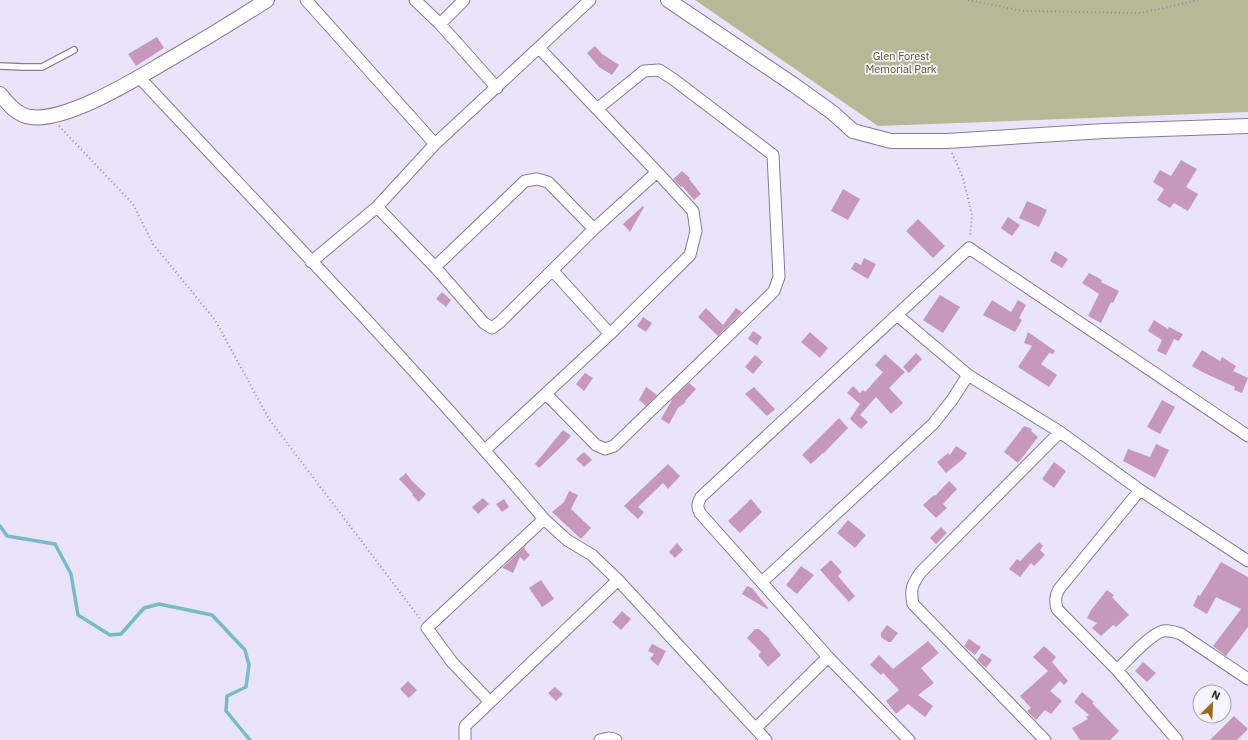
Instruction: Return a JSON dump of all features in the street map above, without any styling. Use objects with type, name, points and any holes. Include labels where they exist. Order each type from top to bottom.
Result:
[{"type":"street","points":[[0,94],[11,107],[30,118],[55,116],[80,107],[139,77],[219,31],[267,0]]},
{"type":"street","points":[[306,0],[435,144]]},
{"type":"street","points":[[415,0],[440,24],[497,88]]},
{"type":"street","points":[[440,24],[464,0]]},
{"type":"street","points":[[311,262],[377,207],[435,144],[590,0]]},
{"type":"street","points":[[668,0],[794,85],[833,113],[853,131],[891,141],[947,141],[1248,126]]},
{"type":"street","points":[[485,450],[610,334],[690,255],[696,231],[692,211],[539,48]]},
{"type":"street","points":[[546,394],[596,445],[605,449],[614,446],[774,291],[779,277],[773,155],[659,70],[644,71],[597,109]]},
{"type":"street","points":[[139,77],[434,392],[544,519],[567,540],[592,555],[618,580],[766,740]]},
{"type":"street","points":[[377,207],[435,267],[484,323],[492,328],[500,322],[594,229],[657,172]]},
{"type":"street","points":[[435,267],[525,182],[531,180],[537,179],[548,182],[594,229]]},
{"type":"street","points":[[909,740],[828,657],[700,513],[697,507],[701,497],[723,476],[969,248],[1248,436]]},
{"type":"street","points":[[552,271],[610,334]]},
{"type":"street","points":[[897,315],[968,375],[1060,432],[1140,490],[1248,561]]},
{"type":"street","points":[[762,582],[933,424],[952,400],[968,375]]},
{"type":"street","points":[[1045,740],[913,604],[911,593],[913,584],[920,573],[1060,432]]},
{"type":"street","points":[[1140,490],[1059,588],[1055,601],[1057,609],[1117,670],[1177,740]]},
{"type":"street","points":[[490,702],[452,662],[427,628],[544,519]]},
{"type":"street","points":[[464,740],[466,726],[618,580]]},
{"type":"street","points":[[1117,670],[1154,635],[1162,631],[1171,630],[1181,634],[1248,679]]},
{"type":"street","points":[[756,728],[828,657]]},
{"type":"street","points":[[600,740],[612,738],[616,740]]},
{"type":"lane","points":[[0,66],[23,68],[42,67],[74,50]]},
{"type":"path","points":[[968,0],[1023,12],[1141,13],[1198,0]]},
{"type":"path","points":[[55,116],[57,123],[133,204],[153,244],[215,320],[269,419],[427,628]]},
{"type":"path","points":[[947,141],[963,178],[972,215],[969,248]]},
{"type":"green space","name":"Glen Forest Memorial Park","points":[[695,0],[1248,0],[1248,112],[878,126]]},
{"type":"building","points":[[157,37],[164,48],[136,66],[128,54]]},
{"type":"building","points":[[595,46],[602,54],[619,65],[612,75],[599,67],[587,53]]},
{"type":"building","points":[[1181,160],[1197,169],[1186,187],[1198,194],[1188,211],[1174,203],[1170,208],[1157,200],[1164,189],[1153,182],[1160,170],[1171,176]]},
{"type":"building","points":[[682,171],[690,178],[689,179],[701,194],[694,200],[682,186],[681,187],[673,179]]},
{"type":"building","points":[[843,189],[860,199],[848,220],[831,211]]},
{"type":"building","points":[[1027,201],[1047,210],[1039,227],[1019,218]]},
{"type":"building","points":[[643,206],[644,207],[630,232],[623,224]]},
{"type":"building","points":[[1008,217],[1020,225],[1012,236],[1001,228]]},
{"type":"building","points":[[918,219],[945,246],[933,258],[906,231]]},
{"type":"building","points":[[1055,251],[1068,259],[1062,268],[1050,261]]},
{"type":"building","points":[[864,258],[876,264],[868,279],[851,269],[855,262],[861,265]]},
{"type":"building","points":[[1089,273],[1102,280],[1101,282],[1119,291],[1113,303],[1111,302],[1101,323],[1088,316],[1099,294],[1082,283]]},
{"type":"building","points":[[442,292],[451,300],[446,307],[436,299]]},
{"type":"building","points":[[940,295],[960,307],[943,333],[923,320]]},
{"type":"building","points":[[992,300],[1011,312],[1018,300],[1026,305],[1019,318],[1022,320],[1015,332],[983,315]]},
{"type":"building","points":[[706,308],[723,325],[736,308],[742,312],[718,336],[698,317]]},
{"type":"building","points":[[643,317],[652,323],[646,332],[637,326]]},
{"type":"building","points":[[1154,320],[1168,329],[1169,327],[1183,334],[1179,341],[1174,339],[1166,355],[1157,351],[1162,340],[1148,331]]},
{"type":"building","points":[[753,331],[762,337],[757,345],[748,339]]},
{"type":"building","points":[[810,332],[828,348],[820,358],[801,342]]},
{"type":"building","points":[[1028,332],[1055,351],[1053,354],[1049,353],[1041,364],[1057,375],[1049,387],[1018,367],[1032,346],[1024,343]]},
{"type":"building","points":[[1202,350],[1220,361],[1222,357],[1236,366],[1233,371],[1248,378],[1242,393],[1234,390],[1235,387],[1192,366]]},
{"type":"building","points":[[916,353],[922,359],[909,373],[903,367]]},
{"type":"building","points":[[885,354],[905,372],[889,388],[903,403],[891,414],[876,397],[860,415],[868,422],[861,429],[850,419],[860,404],[847,393],[853,386],[860,393],[863,390],[865,392],[883,372],[875,365]]},
{"type":"building","points":[[755,355],[763,362],[753,374],[745,367]]},
{"type":"building","points":[[585,373],[593,378],[584,391],[576,384]]},
{"type":"building","points":[[689,383],[696,389],[685,401],[686,402],[678,408],[669,424],[661,419],[673,398]]},
{"type":"building","points":[[646,387],[657,395],[646,406],[639,400]]},
{"type":"building","points":[[754,387],[775,409],[767,416],[745,394]]},
{"type":"building","points":[[1162,400],[1175,407],[1160,434],[1147,427]]},
{"type":"building","points":[[839,418],[848,428],[823,454],[811,464],[802,455]]},
{"type":"building","points":[[1024,426],[1032,429],[1031,431],[1038,437],[1018,463],[1004,452]]},
{"type":"building","points":[[563,430],[571,436],[539,468],[535,464]]},
{"type":"building","points":[[1156,444],[1169,450],[1155,478],[1123,461],[1128,449],[1150,457]]},
{"type":"building","points":[[956,446],[967,453],[963,459],[946,473],[937,462],[948,453],[950,455]]},
{"type":"building","points":[[584,452],[592,460],[584,467],[576,459]]},
{"type":"building","points":[[1054,462],[1066,471],[1054,488],[1042,479]]},
{"type":"building","points":[[668,464],[680,476],[668,489],[663,483],[638,507],[644,512],[638,519],[624,506]]},
{"type":"building","points":[[406,473],[426,494],[419,502],[399,479]]},
{"type":"building","points":[[949,481],[957,489],[943,504],[947,508],[936,518],[923,505],[934,495],[935,496]]},
{"type":"building","points":[[569,491],[578,495],[571,509],[591,528],[581,539],[552,512],[564,502]]},
{"type":"building","points":[[483,498],[489,504],[478,514],[472,507]]},
{"type":"building","points":[[504,499],[509,507],[502,512],[496,504]]},
{"type":"building","points":[[751,499],[762,512],[740,533],[728,521]]},
{"type":"building","points":[[848,520],[866,535],[855,548],[837,533]]},
{"type":"building","points":[[941,527],[947,533],[936,544],[930,538]]},
{"type":"building","points":[[1039,542],[1043,546],[1040,550],[1045,555],[1034,566],[1031,563],[1020,577],[1009,569],[1017,559],[1020,561]]},
{"type":"building","points":[[677,543],[683,550],[675,558],[669,552]]},
{"type":"building","points":[[526,545],[524,549],[530,555],[524,561],[520,557],[513,573],[503,568],[504,566]]},
{"type":"building","points":[[831,560],[842,572],[838,576],[855,596],[849,602],[820,570]]},
{"type":"building","points":[[1221,562],[1248,577],[1248,627],[1226,656],[1213,646],[1241,609],[1216,597],[1207,614],[1193,606],[1198,595],[1200,596]]},
{"type":"building","points":[[801,566],[814,575],[797,594],[786,585]]},
{"type":"building","points":[[541,580],[554,599],[542,607],[529,588]]},
{"type":"building","points":[[747,586],[752,588],[768,608],[767,609],[742,594]]},
{"type":"building","points":[[1107,590],[1114,595],[1112,597],[1129,615],[1116,627],[1113,625],[1101,636],[1092,628],[1097,623],[1087,618],[1091,610]]},
{"type":"building","points":[[622,611],[631,619],[621,630],[612,622]]},
{"type":"building","points":[[887,625],[898,633],[891,642],[888,642],[881,637],[881,633]]},
{"type":"building","points":[[755,629],[759,629],[770,639],[769,640],[781,655],[768,667],[758,655],[761,652],[747,638]]},
{"type":"building","points":[[969,639],[981,647],[975,655],[964,646]]},
{"type":"building","points":[[928,641],[939,653],[921,668],[934,683],[918,695],[933,706],[925,717],[908,704],[896,714],[886,701],[899,690],[883,673],[881,675],[870,665],[879,655],[893,669]]},
{"type":"building","points":[[652,644],[666,651],[658,666],[650,659],[654,654],[648,651]]},
{"type":"building","points":[[1044,646],[1056,657],[1052,662],[1068,681],[1064,685],[1060,681],[1050,691],[1062,701],[1051,714],[1045,710],[1036,720],[1027,711],[1031,708],[1020,696],[1048,671],[1033,657]]},
{"type":"building","points":[[982,653],[992,660],[986,668],[977,660]]},
{"type":"building","points":[[1143,662],[1156,673],[1147,682],[1135,671]]},
{"type":"building","points":[[408,681],[417,690],[409,698],[400,689]]},
{"type":"building","points":[[555,687],[563,694],[556,701],[548,693]]},
{"type":"building","points":[[1082,692],[1094,702],[1092,703],[1119,731],[1110,740],[1080,740],[1072,728],[1088,719],[1086,717],[1089,715],[1074,702]]},
{"type":"building","points":[[1234,716],[1248,729],[1237,740],[1210,740],[1226,724],[1232,724],[1232,718]]},
{"type":"waterway","points":[[0,526],[7,536],[55,544],[71,574],[78,615],[110,635],[121,634],[144,608],[159,604],[212,615],[245,650],[249,665],[246,687],[227,696],[226,711],[250,740]]}]
